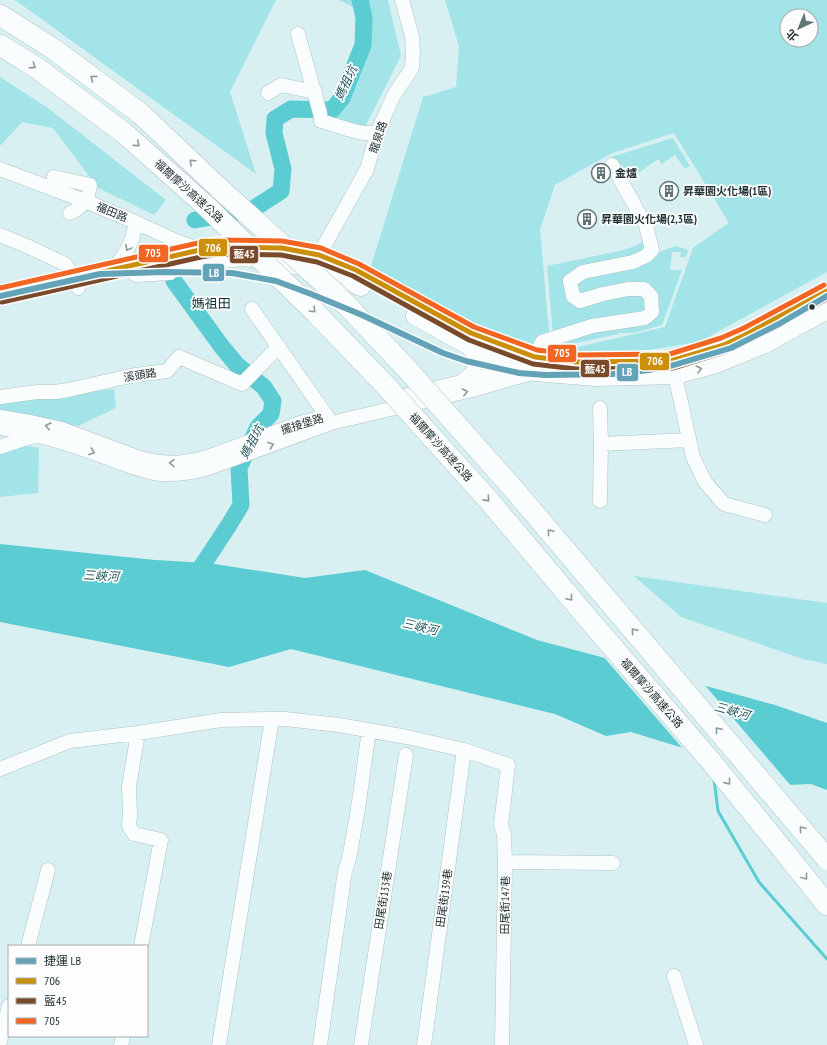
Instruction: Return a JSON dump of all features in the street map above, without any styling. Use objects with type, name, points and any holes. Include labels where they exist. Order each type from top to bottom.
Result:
[{"type":"highway","name":"福爾摩沙高速公路","points":[[0,15],[52,48],[141,114],[220,189],[336,294],[407,368],[511,486],[827,859]]},
{"type":"highway","name":"福爾摩沙高速公路","points":[[0,45],[37,68],[124,133],[206,204],[313,310],[386,386],[491,503],[709,759],[827,905]]},
{"type":"main road","points":[[210,257],[218,247],[282,248],[318,263],[462,342],[517,368],[577,362],[671,361],[724,345],[827,291]]},
{"type":"main road","points":[[0,295],[147,271],[210,257],[244,257],[280,262],[318,263],[356,270],[471,333],[535,365],[596,377],[675,375],[716,364],[763,345],[827,310]]},
{"type":"main road","points":[[0,306],[76,283],[112,270],[147,271]]},
{"type":"street","name":"龍泉路","points":[[318,263],[367,169],[377,133],[394,95],[412,68],[412,36],[402,0]]},
{"type":"street","points":[[298,34],[316,97],[321,121],[345,129],[364,133],[377,133]]},
{"type":"street","points":[[268,93],[281,85],[316,97]]},
{"type":"street","points":[[535,365],[542,342],[592,326],[645,318],[652,312],[651,296],[644,289],[628,289],[603,294],[580,301],[573,296],[570,281],[583,272],[633,262],[646,256],[652,250],[646,225],[612,165]]},
{"type":"street","name":"福田路","points":[[0,169],[87,194],[133,222],[210,257]]},
{"type":"street","points":[[54,177],[90,185],[78,210],[70,213]]},
{"type":"street","points":[[112,270],[130,245],[134,230],[133,222]]},
{"type":"street","points":[[0,235],[65,264],[76,283]]},
{"type":"street","points":[[147,271],[189,273]]},
{"type":"street","points":[[252,310],[329,420]]},
{"type":"street","points":[[461,382],[472,372],[476,362],[474,354],[462,342]]},
{"type":"street","name":"溪頭路","points":[[0,397],[37,392],[55,392],[135,375],[167,371],[179,357],[242,384],[278,347]]},
{"type":"street","name":"擺接堡路","points":[[329,420],[472,390],[535,365]]},
{"type":"street","name":"擺接堡路","points":[[0,428],[58,440],[154,473],[176,474],[196,471],[209,462],[303,428],[461,382],[517,368]]},
{"type":"street","points":[[675,375],[693,457],[705,482],[724,504],[765,515]]},
{"type":"street","points":[[600,408],[600,501]]},
{"type":"street","name":"擺接堡路","points":[[0,417],[62,429],[140,458],[159,462],[177,463],[196,460],[209,462]]},
{"type":"street","points":[[0,447],[37,435]]},
{"type":"street","points":[[601,444],[689,440]]},
{"type":"street","points":[[219,1045],[272,719]]},
{"type":"street","points":[[0,768],[70,741],[138,733],[220,720],[285,719],[339,725],[407,737],[464,750]]},
{"type":"street","points":[[320,1045],[345,871],[349,859],[358,808],[369,730]]},
{"type":"street","points":[[138,733],[129,787],[129,826],[134,834],[161,840],[141,945]]},
{"type":"street","name":"田尾街147巷","points":[[464,750],[508,765],[501,825],[504,834],[505,862],[502,1045]]},
{"type":"street","name":"田尾街139巷","points":[[424,1045],[464,750]]},
{"type":"street","name":"田尾街133巷","points":[[361,1045],[406,755]]},
{"type":"street","points":[[505,862],[613,863]]},
{"type":"street","points":[[28,945],[48,870]]},
{"type":"street","points":[[674,976],[696,1045]]},
{"type":"street","points":[[0,1041],[8,1010]]},
{"type":"shaded area","points":[[15,0],[276,0],[230,92],[256,174]]},
{"type":"shaded area","points":[[339,0],[388,0],[401,56],[361,135],[333,120],[358,73],[372,16]]},
{"type":"shaded area","points":[[445,0],[827,0],[827,272],[699,342],[642,351],[578,357],[539,354],[478,326],[371,266],[423,97],[456,87],[459,46]],"holes":[[[674,133],[729,223],[693,248],[665,327],[551,353],[540,229],[555,185],[610,154]]]},
{"type":"shaded area","points":[[0,77],[48,108],[166,200],[154,215],[98,188],[53,128],[22,122],[0,146]]},
{"type":"shaded area","points":[[673,138],[690,166],[685,169],[675,155],[662,164],[658,159],[630,179],[620,173],[611,157]]},
{"type":"shaded area","points":[[645,241],[646,248],[643,252],[581,268],[569,298],[605,299],[640,294],[645,298],[646,308],[642,313],[553,336],[547,266],[624,250]]},
{"type":"shaded area","points":[[676,246],[688,250],[686,257],[680,257],[681,252],[672,252],[670,270],[682,270],[662,325],[633,333],[618,333],[553,348],[553,343],[594,330],[646,322],[656,293],[583,296],[577,293],[575,285],[585,278]]},
{"type":"shaded area","points":[[114,389],[116,408],[78,426],[0,414],[0,403]]},
{"type":"shaded area","points":[[0,440],[39,448],[38,493],[0,497]]},
{"type":"shaded area","points":[[634,576],[827,603],[827,664],[803,659],[681,617]]},
{"type":"water","name":"三峽河","points":[[0,544],[155,560],[208,563],[305,578],[365,570],[537,640],[775,705],[827,723],[827,790],[811,784],[788,785],[779,772],[706,755],[631,732],[606,736],[555,714],[291,649],[229,667],[0,622]]},
{"type":"pier","points":[[602,655],[703,683],[792,787],[786,787],[778,773],[705,757],[684,750]]},
{"type":"waterway","name":"媽祖坑","points":[[195,220],[253,209],[281,191],[283,169],[274,133],[275,119],[291,109],[332,110],[342,98],[363,45],[364,18],[360,0]]},
{"type":"waterway","name":"媽祖坑","points":[[174,281],[222,347],[237,365],[264,387],[273,401],[271,414],[258,427],[239,468],[241,505],[192,581]]},
{"type":"waterway","points":[[714,779],[718,811],[759,882],[827,959]]},
{"type":"metro line","name":"LB","points":[[0,296],[100,274],[165,272],[232,273],[276,281],[311,294],[362,315],[443,353],[466,361],[519,373],[545,375],[613,374],[649,370],[674,365],[731,348],[779,324],[827,296]]},
{"type":"transit line","name":"705","points":[[0,288],[198,243],[218,240],[282,241],[321,248],[359,264],[474,327],[537,350],[577,355],[670,354],[721,338],[744,328],[824,285]]},
{"type":"transit line","name":"706","points":[[0,295],[200,250],[218,247],[282,248],[319,255],[356,270],[471,333],[535,357],[577,362],[671,361],[724,345],[827,291]]},
{"type":"transit line","name":"藍45","points":[[2,302],[201,257],[219,254],[281,255],[317,262],[353,276],[469,340],[533,364],[576,369],[673,368],[727,351],[827,299]]},
{"type":"place","name":"金爐","points":[[601,173]]},
{"type":"place","name":"昇華園火化場(1區)","points":[[669,191]]},
{"type":"place","name":"昇華園火化場(2,3區)","points":[[587,219]]},
{"type":"district","name":"媽祖田","points":[[211,303]]}]
